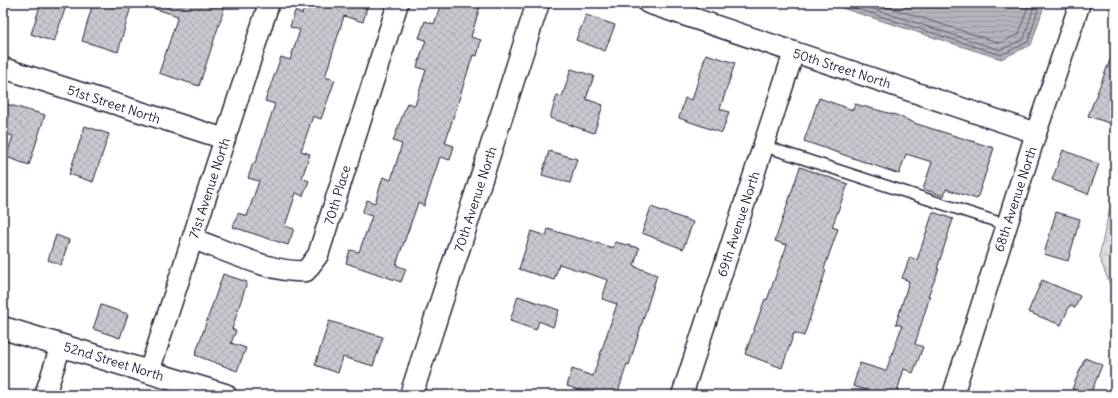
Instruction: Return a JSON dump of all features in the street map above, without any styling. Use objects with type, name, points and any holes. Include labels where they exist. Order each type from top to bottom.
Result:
[{"type":"street","name":"71st Avenue North","points":[[150,372],[269,3]]},
{"type":"street","name":"70th Place","points":[[193,239],[280,270],[296,272],[306,271],[318,255],[398,3]]},
{"type":"street","name":"70th Avenue North","points":[[411,395],[538,3]]},
{"type":"street","name":"50th Street North","points":[[648,3],[1036,133]]},
{"type":"street","name":"68th Avenue North","points":[[953,395],[1036,133],[1080,3]]},
{"type":"street","name":"69th Avenue North","points":[[682,395],[794,52]]},
{"type":"street","name":"51st Street North","points":[[3,68],[225,139]]},
{"type":"street","name":"52nd Street North","points":[[3,328],[225,395]]},
{"type":"street","points":[[44,395],[61,345]]},
{"type":"lane","points":[[764,146],[1007,225]]},
{"type":"green space","points":[[1115,185],[1115,297],[1099,257]]},
{"type":"water","points":[[826,3],[1045,3],[1031,45],[1001,59]]},
{"type":"building","points":[[41,3],[67,3],[54,42],[31,34]]},
{"type":"building","points":[[93,3],[120,3],[131,6],[118,52],[82,41]]},
{"type":"building","points":[[147,3],[226,3],[199,86],[159,73],[178,16],[146,6]]},
{"type":"building","points":[[306,3],[354,3],[367,7],[363,22],[344,16],[325,77],[335,80],[321,119],[313,116],[301,151],[310,154],[302,178],[309,181],[303,196],[296,193],[285,226],[294,229],[288,245],[233,227],[238,213],[247,216],[259,181],[248,178],[253,163],[255,163],[275,104],[265,101],[281,57],[290,60],[300,30],[290,27],[295,11],[302,14]]},
{"type":"building","points":[[441,3],[481,3],[471,37],[481,40],[477,56],[473,55],[445,143],[454,146],[450,160],[440,157],[424,206],[418,203],[396,265],[406,269],[401,282],[346,263],[350,250],[359,252],[372,216],[362,213],[367,200],[375,203],[383,177],[391,180],[402,144],[393,141],[407,103],[415,105],[426,70],[417,67],[426,40],[419,38],[425,21],[434,24]]},
{"type":"building","points":[[586,15],[615,25],[605,51],[576,40]]},
{"type":"building","points":[[1115,50],[1115,125],[1088,116]]},
{"type":"building","points":[[706,54],[735,63],[720,109],[729,112],[722,133],[679,118],[685,98],[692,100]]},
{"type":"building","points":[[571,69],[594,76],[586,99],[603,105],[594,133],[550,118],[557,95],[562,97]]},
{"type":"building","points":[[819,98],[853,110],[855,104],[896,115],[917,124],[994,148],[977,199],[946,189],[944,196],[923,189],[932,162],[906,154],[899,174],[804,141]]},
{"type":"building","points":[[3,103],[45,115],[29,165],[6,157],[13,136],[3,133]]},
{"type":"building","points":[[85,126],[109,134],[93,182],[69,174]]},
{"type":"building","points":[[1063,150],[1099,164],[1088,194],[1052,180]]},
{"type":"building","points":[[549,151],[577,159],[570,183],[542,175]]},
{"type":"building","points":[[800,167],[848,184],[832,227],[838,229],[824,269],[826,270],[804,336],[794,333],[782,368],[745,354],[787,245],[775,241]]},
{"type":"building","points":[[651,207],[693,222],[683,249],[642,233]]},
{"type":"building","points":[[933,212],[953,219],[937,269],[939,269],[928,296],[930,296],[915,344],[923,347],[913,373],[904,369],[896,395],[883,395],[853,386],[860,363],[886,371],[902,326],[896,324],[909,281],[902,278],[910,257],[917,260]]},
{"type":"building","points":[[1056,212],[1080,219],[1068,261],[1044,254]]},
{"type":"building","points":[[548,229],[613,248],[615,242],[639,248],[634,266],[657,275],[629,365],[627,364],[617,395],[595,395],[567,386],[572,369],[593,376],[617,304],[602,299],[608,280],[559,264],[554,280],[519,269],[531,231],[546,236]]},
{"type":"building","points":[[56,235],[69,240],[61,265],[48,260]]},
{"type":"building","points":[[223,274],[247,282],[232,329],[236,331],[231,343],[246,348],[237,371],[195,355]]},
{"type":"building","points":[[1042,280],[1080,296],[1075,308],[1070,305],[1061,325],[1028,312]]},
{"type":"building","points":[[518,296],[559,310],[553,327],[539,321],[536,330],[510,321]]},
{"type":"building","points":[[101,305],[128,314],[120,338],[93,329]]},
{"type":"building","points":[[329,321],[383,337],[373,366],[343,357],[338,373],[315,365]]},
{"type":"building","points":[[1085,358],[1102,365],[1090,395],[1072,389]]}]
